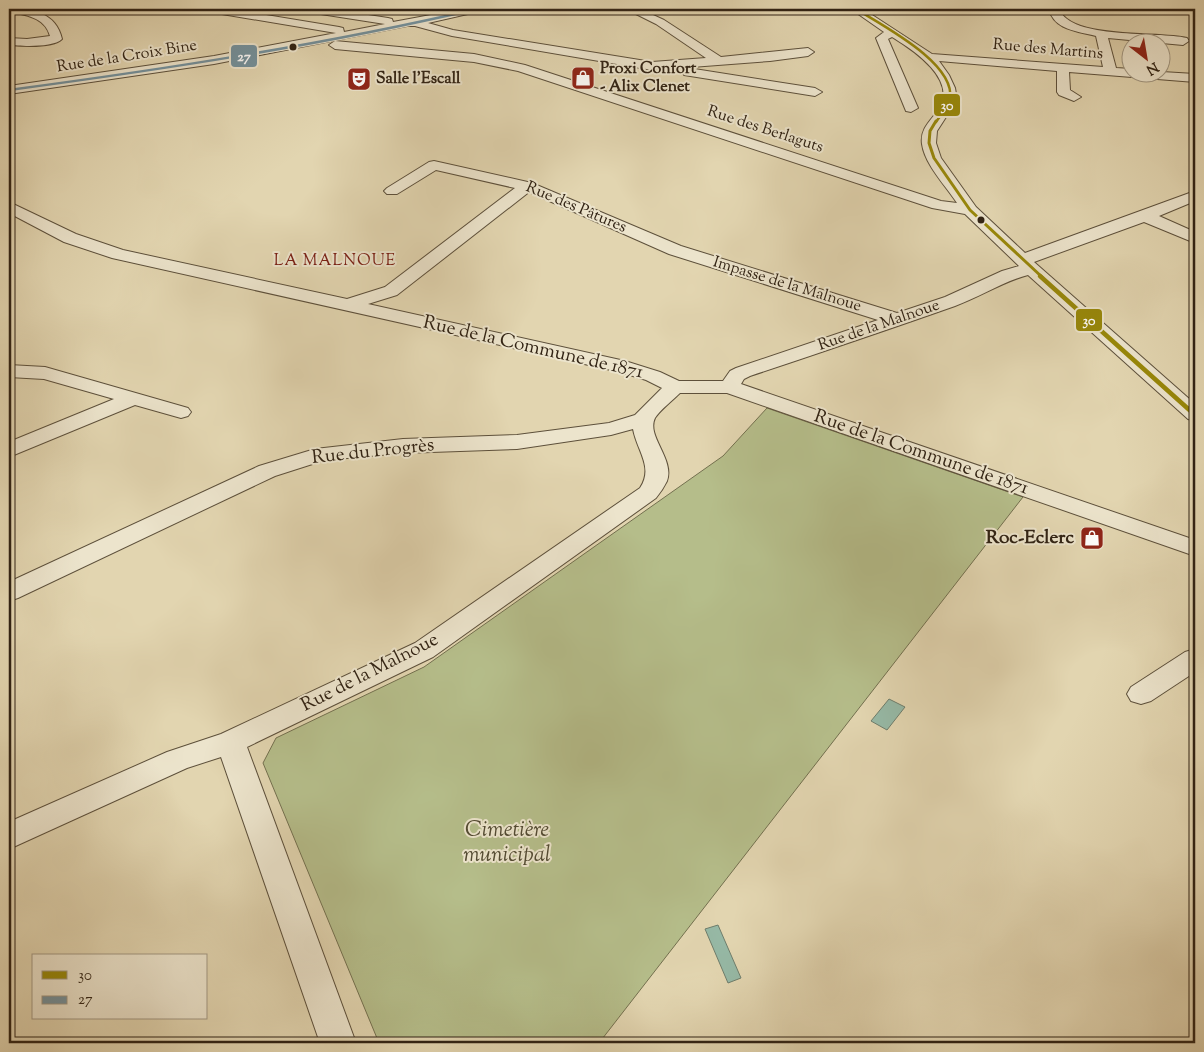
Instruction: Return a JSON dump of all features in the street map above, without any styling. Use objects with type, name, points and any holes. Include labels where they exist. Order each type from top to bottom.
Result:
[{"type":"street","points":[[9,42],[28,43],[56,39],[54,28],[49,22],[35,14],[13,9]]},
{"type":"street","points":[[210,9],[358,34],[415,23],[447,32],[815,92]]},
{"type":"street","points":[[308,9],[385,26]]},
{"type":"street","name":"Rue de la Croix Bine","points":[[9,90],[129,74],[311,43],[358,34],[385,26],[415,23],[476,9]]},
{"type":"street","points":[[632,9],[660,22],[717,60]]},
{"type":"street","points":[[856,9],[908,41],[928,57],[943,75],[949,88],[950,100],[930,131],[929,143],[934,158],[970,210],[1026,264],[1195,414]]},
{"type":"street","points":[[1054,9],[1056,16],[1062,22],[1101,34],[1184,41]]},
{"type":"street","points":[[892,32],[882,38],[911,108]]},
{"type":"street","name":"Rue des Berlaguts","points":[[358,34],[362,45],[374,49]]},
{"type":"street","points":[[1101,34],[1111,72]]},
{"type":"street","name":"Rue des Berlaguts","points":[[311,43],[474,58],[521,68],[938,205],[970,210]]},
{"type":"street","points":[[652,66],[770,57],[808,52]]},
{"type":"street","name":"Rue des Martins","points":[[928,57],[1195,78]]},
{"type":"street","points":[[1064,68],[1064,92],[1074,98]]},
{"type":"street","name":"Rue des Pâtures","points":[[392,191],[434,165],[527,186],[675,250]]},
{"type":"street","points":[[346,306],[391,291],[527,186]]},
{"type":"street","name":"Rue de la Malnoue","points":[[729,387],[737,375],[743,372],[951,301],[1008,275],[1026,264],[1195,196]]},
{"type":"street","name":"Rue de la Commune de 1871","points":[[9,207],[70,238],[118,254],[624,367],[653,376],[674,387],[729,387],[1195,548]]},
{"type":"street","points":[[1145,216],[1195,238]]},
{"type":"street","name":"Impasse de la Malnoue","points":[[675,250],[899,320]]},
{"type":"street","points":[[391,291],[395,315]]},
{"type":"street","points":[[9,371],[45,373],[181,412]]},
{"type":"street","points":[[644,419],[674,387]]},
{"type":"street","points":[[9,450],[132,399]]},
{"type":"street","name":"Rue de la Malnoue","points":[[9,836],[177,760],[231,742],[424,650],[648,493],[656,484],[658,467],[644,429],[644,419]]},
{"type":"street","name":"Rue du Progrès","points":[[9,592],[267,471],[323,454],[403,446],[517,442],[612,429],[644,419]]},
{"type":"street","points":[[1141,694],[1195,659]]},
{"type":"street","points":[[231,742],[338,1043]]},
{"type":"green space","name":"Cimetière municipal","points":[[767,408],[1023,497],[599,1043],[379,1043],[263,763],[276,738],[424,667],[723,456]]},
{"type":"shaded area","points":[[889,699],[905,707],[887,730],[871,721]]},
{"type":"shaded area","points":[[718,925],[741,978],[728,983],[705,929]]},
{"type":"transit line","name":"27","points":[[9,90],[127,74],[303,46],[419,23],[477,9]]},
{"type":"transit line","name":"30","points":[[856,9],[918,48],[929,57],[943,75],[949,88],[950,100],[930,131],[929,143],[934,158],[970,210],[1022,260],[1195,415]]},
{"type":"place","name":"Proxi Confort - Alix Clenet","points":[[583,78]]},
{"type":"place","name":"Salle l'Escall","points":[[359,79]]},
{"type":"place","name":"Roc-Eclerc","points":[[1092,538]]},
{"type":"district","name":"LA MALNOUE","points":[[335,261]]}]
